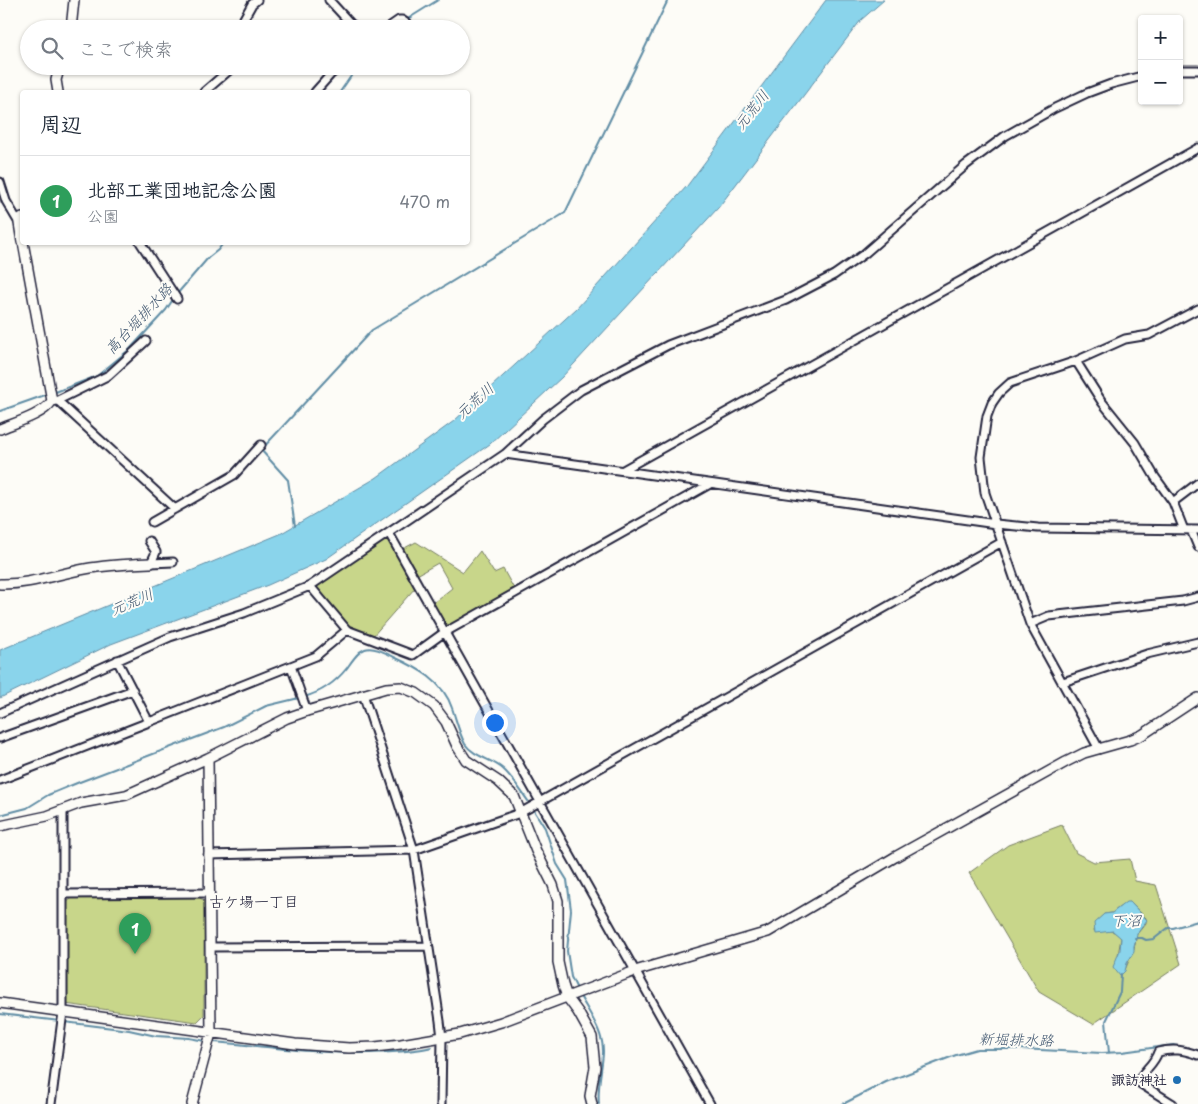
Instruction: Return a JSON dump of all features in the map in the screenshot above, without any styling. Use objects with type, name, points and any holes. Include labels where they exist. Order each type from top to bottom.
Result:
[{"type":"street","points":[[72,20],[74,0]]},
{"type":"street","points":[[330,0],[348,20]]},
{"type":"street","points":[[242,20],[252,1]]},
{"type":"street","points":[[1183,70],[1198,70]]},
{"type":"street","points":[[57,75],[56,80],[58,90]]},
{"type":"street","points":[[206,90],[224,75]]},
{"type":"street","points":[[318,90],[329,75]]},
{"type":"street","points":[[0,713],[170,637],[244,613],[310,586],[505,454],[543,419],[581,390],[668,345],[786,300],[834,275],[864,254],[966,165],[1005,136],[1056,108],[1087,94],[1111,84],[1138,77]]},
{"type":"street","points":[[622,471],[1198,148]]},
{"type":"street","points":[[0,182],[6,201],[20,220]]},
{"type":"street","points":[[23,245],[55,401],[175,509]]},
{"type":"street","points":[[142,245],[177,299]]},
{"type":"street","points":[[1099,749],[1030,624],[985,493],[981,457],[987,416],[992,403],[999,393],[1010,384],[1076,361],[1125,338],[1149,335],[1198,309]]},
{"type":"street","points":[[0,430],[34,415],[55,401],[109,375],[146,341]]},
{"type":"street","points":[[1076,361],[1102,402],[1135,443],[1155,477],[1191,530],[1198,547]]},
{"type":"street","points":[[152,522],[234,475],[261,445]]},
{"type":"street","points":[[505,454],[996,524],[1038,528],[1191,530]]},
{"type":"street","points":[[1173,502],[1198,483]]},
{"type":"street","points":[[310,586],[347,630],[413,655],[445,633],[710,484]]},
{"type":"street","points":[[389,533],[710,1104]]},
{"type":"street","points":[[150,541],[156,552],[151,564]]},
{"type":"street","points":[[208,855],[414,850],[520,813],[1002,542]]},
{"type":"street","points":[[0,584],[45,579],[85,569],[127,564],[173,562]]},
{"type":"street","points":[[1030,624],[1049,616],[1183,601],[1198,597]]},
{"type":"street","points":[[0,780],[316,656],[347,630]]},
{"type":"street","points":[[1063,682],[1147,654],[1198,642]]},
{"type":"street","points":[[117,660],[149,722]]},
{"type":"street","points":[[290,666],[307,711]]},
{"type":"street","points":[[0,826],[47,816],[81,803],[126,795],[208,758],[287,718],[307,711],[386,688],[401,687],[416,692],[434,706],[446,722],[466,760],[498,781],[514,796],[536,851],[553,886],[558,901],[558,962],[563,985],[567,997],[592,1037],[595,1067],[590,1096],[592,1104]]},
{"type":"street","points":[[0,738],[133,690]]},
{"type":"street","points":[[363,694],[414,850],[442,1038],[442,1104]]},
{"type":"street","points":[[0,1003],[295,1044],[349,1048],[402,1044],[442,1038],[502,1022],[635,971],[774,929],[895,858],[1066,762],[1084,753],[1142,735],[1198,698]]},
{"type":"street","points":[[192,1104],[211,1033],[208,758]]},
{"type":"street","points":[[50,1104],[62,1012],[63,810]]},
{"type":"street","points":[[63,894],[208,893]]},
{"type":"street","points":[[210,947],[427,946]]},
{"type":"street","points":[[1173,1104],[1141,1084],[1140,1077],[1151,1066],[1158,1052],[1168,1049],[1198,1054]]},
{"type":"green space","points":[[387,539],[395,553],[416,542],[463,572],[480,551],[494,573],[503,569],[514,589],[447,628],[433,603],[452,588],[438,563],[417,575],[415,588],[372,637],[346,626],[313,587]]},
{"type":"green space","points":[[1062,825],[1076,853],[1094,862],[1130,859],[1135,881],[1156,885],[1181,964],[1093,1024],[1039,992],[969,873],[1008,845]],"holes":[[[1130,902],[1146,918],[1146,923],[1137,934],[1134,949],[1124,972],[1118,955],[1121,938],[1112,931],[1094,931],[1098,920],[1104,914],[1112,913]]]},
{"type":"green space","points":[[199,897],[204,901],[204,1015],[197,1022],[65,1004],[66,903],[72,898]]},
{"type":"water","name":"元荒川","points":[[826,0],[884,0],[861,20],[718,208],[562,377],[490,444],[326,559],[268,585],[111,644],[0,698],[0,650],[280,534],[376,478],[454,421],[577,308],[687,186]]},
{"type":"water","name":"下沼","points":[[1126,902],[1130,902],[1147,920],[1137,934],[1134,952],[1127,963],[1125,971],[1120,976],[1113,967],[1120,950],[1121,938],[1113,931],[1095,933],[1094,923],[1104,914],[1112,913]]},
{"type":"waterway","name":"高台堀排水路","points":[[406,20],[438,0]]},
{"type":"waterway","points":[[295,526],[288,480],[261,450],[372,330],[565,213],[668,0]]},
{"type":"waterway","name":"高台堀排水路","points":[[341,90],[352,75]]},
{"type":"waterway","name":"高台堀排水路","points":[[177,294],[222,245]]},
{"type":"waterway","name":"高台堀排水路","points":[[53,393],[97,376],[130,349],[166,310],[174,298]]},
{"type":"waterway","name":"高台堀排水路","points":[[0,411],[48,394]]},
{"type":"waterway","points":[[304,697],[322,690],[333,682],[362,650],[369,648],[380,650],[429,676],[443,690],[452,708],[465,744],[473,752],[503,769],[531,805]]},
{"type":"waterway","points":[[0,815],[27,808],[48,795],[224,727],[266,706],[299,698]]},
{"type":"waterway","points":[[533,809],[545,828],[557,864],[567,880],[571,910],[567,951],[571,977],[577,989]]},
{"type":"waterway","points":[[1135,938],[1154,939],[1168,928],[1198,921]]},
{"type":"waterway","points":[[1109,1053],[1106,1021],[1120,992],[1121,974]]},
{"type":"waterway","points":[[580,996],[595,1023],[603,1046],[599,1104]]},
{"type":"waterway","points":[[0,1014],[60,1021]]},
{"type":"waterway","points":[[64,1022],[129,1030],[156,1036],[205,1041]]},
{"type":"waterway","points":[[213,1042],[350,1053],[401,1052],[432,1047]]},
{"type":"waterway","name":"新堀排水路","points":[[843,1104],[886,1082],[956,1055],[977,1049],[1102,1053],[1173,1045],[1190,1049]]},
{"type":"place","name":"北部工業団地記念公園","points":[[135,954]]},
{"type":"place","name":"諏訪神社","points":[[1177,1080]]},
{"type":"district","name":"古ケ場一丁目","points":[[254,902]]}]
